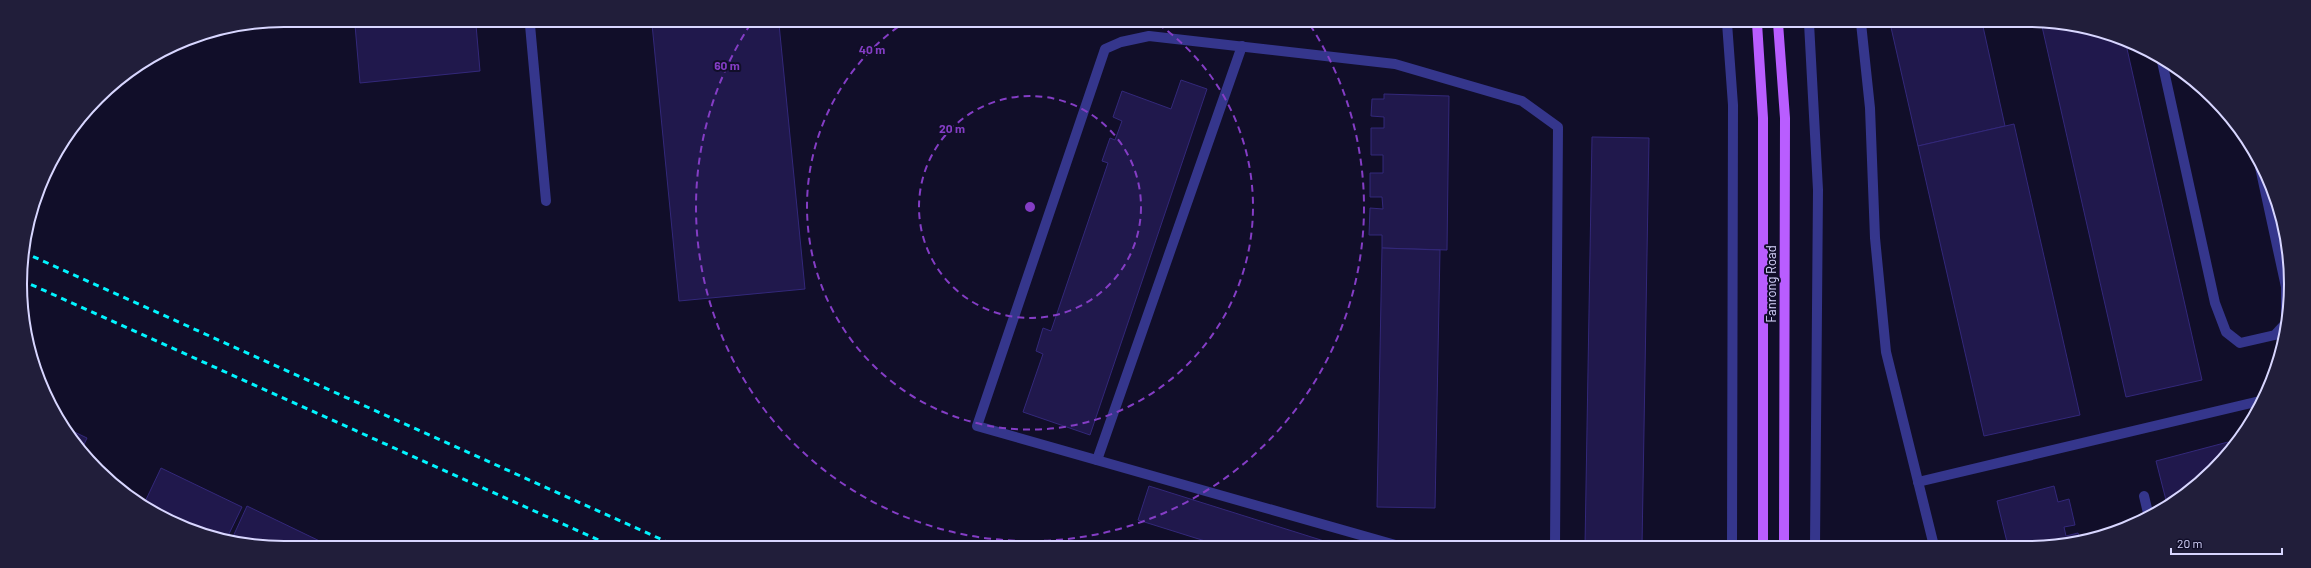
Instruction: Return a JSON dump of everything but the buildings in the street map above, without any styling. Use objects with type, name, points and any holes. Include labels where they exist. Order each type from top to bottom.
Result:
[{"type":"main road","name":"Fanrong Road","points":[[1757,27],[1763,118],[1763,541]]},
{"type":"main road","name":"Fanrong Road","points":[[1778,27],[1784,118],[1784,541]]},
{"type":"street","points":[[530,27],[546,201]]},
{"type":"street","points":[[1727,27],[1733,105],[1732,541]]},
{"type":"street","points":[[1809,27],[1818,190],[1815,541]]},
{"type":"street","points":[[1861,27],[1870,108],[1874,238],[1886,352],[1933,541]]},
{"type":"street","points":[[1381,541],[977,426],[1105,49],[1121,42],[1149,36],[1395,64],[1522,101],[1558,127],[1555,541]]},
{"type":"street","points":[[1097,460],[1242,46]]},
{"type":"street","points":[[2163,65],[2215,303],[2226,332],[2240,343],[2275,335],[2280,330]]},
{"type":"street","points":[[2264,186],[2283,275]]},
{"type":"street","points":[[1918,482],[2255,402]]},
{"type":"street","points":[[2144,496],[2148,511]]},
{"type":"railway","points":[[29,255],[665,541]]},
{"type":"railway","points":[[27,283],[601,541]]}]
